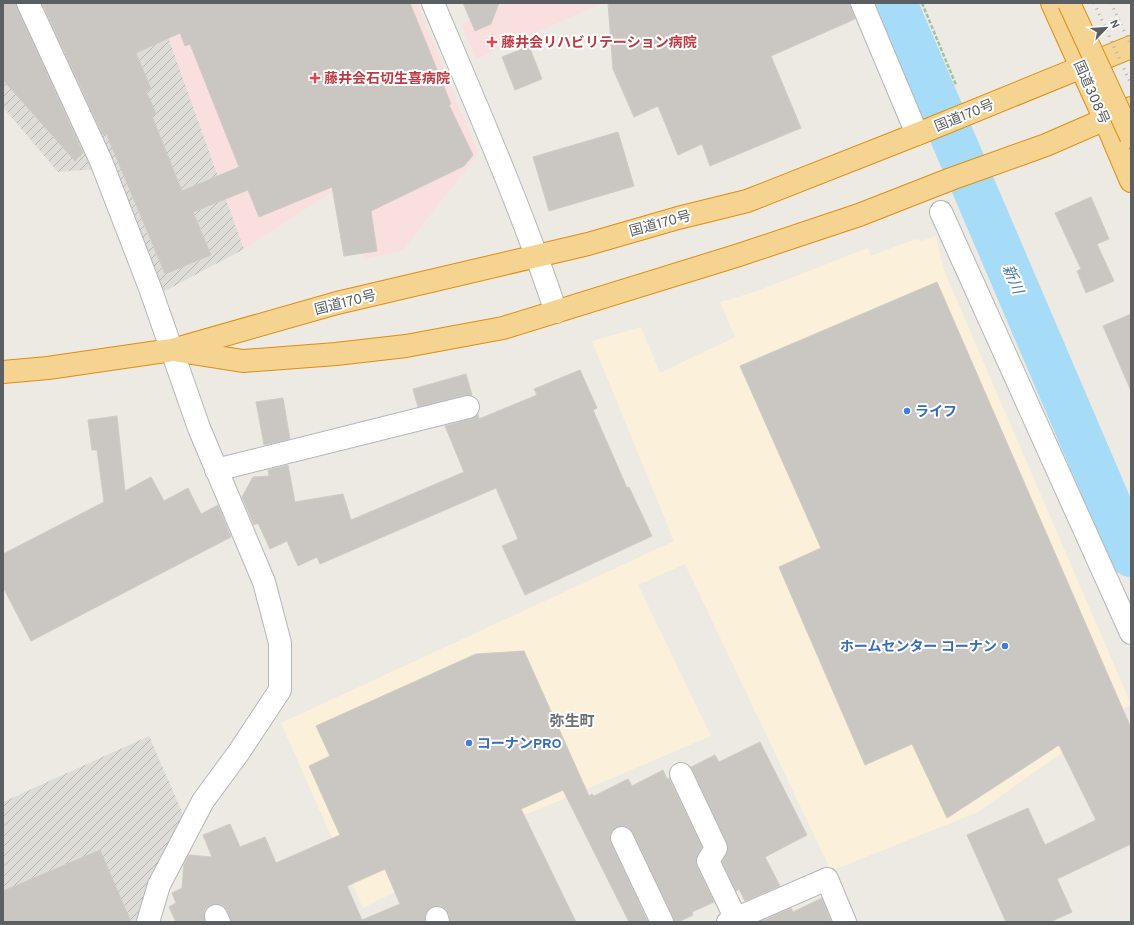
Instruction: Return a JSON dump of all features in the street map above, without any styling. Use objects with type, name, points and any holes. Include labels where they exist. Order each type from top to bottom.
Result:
[{"type":"highway","name":"国道308号","points":[[1052,3],[1081,68],[1118,111],[1131,181]]},
{"type":"highway","points":[[1069,3],[1131,137]]},
{"type":"highway","points":[[1078,3],[1085,18],[1081,68]]},
{"type":"highway","name":"国道170号","points":[[3,372],[48,368],[172,350],[337,303],[588,244],[678,218],[747,201],[1131,47]]},
{"type":"highway","name":"国道170号","points":[[172,350],[242,361],[336,354],[406,346],[504,328],[739,255],[859,215],[951,179],[1046,145],[1118,111]]},
{"type":"street","points":[[28,3],[101,161],[150,288],[199,428],[264,582],[280,643],[280,690],[239,752],[203,800],[159,885],[148,922]]},
{"type":"street","points":[[433,3],[501,163],[537,256],[556,312]]},
{"type":"street","points":[[862,3],[923,131]]},
{"type":"street","points":[[940,212],[1131,633]]},
{"type":"street","points":[[216,470],[468,407]]},
{"type":"street","points":[[681,774],[716,848],[708,861],[732,920],[827,879],[845,922]]},
{"type":"street","points":[[622,838],[662,922]]},
{"type":"path","points":[[922,3],[956,84]]},
{"type":"shaded area","points":[[3,3],[25,3],[96,169],[58,172],[3,107]]},
{"type":"shaded area","points":[[40,3],[156,3],[244,249],[161,293]]},
{"type":"shaded area","name":"藤井会石切生喜病院","points":[[156,3],[417,3],[478,154],[403,250],[365,259],[354,178],[244,249]]},
{"type":"shaded area","name":"藤井会リハビリテーション病院","points":[[508,3],[603,3],[476,59],[461,24]]},
{"type":"shaded area","points":[[936,236],[943,268],[1131,704],[978,812],[831,871],[685,564],[638,585],[711,736],[450,847],[456,861],[363,908],[281,723],[674,541],[592,341],[641,327],[660,373],[735,337],[720,302],[754,292],[868,248],[871,256],[915,239],[921,241]]},
{"type":"shaded area","points":[[149,736],[189,828],[154,922],[3,922],[3,802]]},
{"type":"building","points":[[3,3],[16,3],[83,153],[75,161],[3,80]]},
{"type":"building","name":"藤井会石切生喜病院","points":[[42,3],[410,3],[451,104],[449,105],[473,155],[464,166],[371,211],[377,251],[344,256],[332,187],[259,217],[248,190],[193,212],[211,255],[165,274],[106,133],[103,135]],"holes":[[[180,33],[185,46],[190,44],[239,167],[182,191],[152,116],[156,114],[146,91],[151,89],[136,53]]]},
{"type":"building","points":[[463,3],[499,3],[491,24],[475,31]]},
{"type":"building","points":[[608,3],[849,3],[855,19],[771,56],[801,128],[710,166],[702,144],[678,155],[658,106],[634,117],[613,69]]},
{"type":"building","points":[[529,46],[542,79],[515,90],[502,57]]},
{"type":"building","points":[[618,132],[634,186],[549,211],[533,157]]},
{"type":"building","points":[[1091,197],[1109,239],[1097,244],[1114,281],[1086,293],[1077,271],[1081,269],[1055,213]]},
{"type":"building","points":[[937,282],[1131,728],[1131,844],[1057,879],[1072,912],[1050,922],[1006,922],[967,835],[1028,808],[1045,845],[1096,820],[1059,745],[947,818],[912,744],[865,765],[779,567],[821,548],[740,366]]},
{"type":"building","points":[[1131,314],[1131,391],[1103,326]]},
{"type":"building","points":[[580,370],[597,408],[593,410],[627,488],[629,487],[652,536],[525,595],[502,546],[518,539],[496,488],[320,564],[317,557],[298,566],[287,541],[270,549],[258,523],[254,525],[242,497],[253,477],[269,476],[268,470],[288,465],[295,502],[343,494],[351,520],[464,472],[445,426],[471,419],[478,414],[479,419],[537,395],[534,389]]},
{"type":"building","points":[[466,374],[472,395],[465,395],[418,407],[413,389]]},
{"type":"building","points":[[283,398],[290,439],[264,445],[256,402]]},
{"type":"building","points":[[117,416],[125,491],[151,477],[164,501],[188,488],[201,514],[218,505],[231,537],[31,641],[3,587],[3,554],[104,502],[97,450],[92,450],[88,420]]},
{"type":"building","points":[[524,651],[589,796],[592,794],[594,796],[628,779],[632,786],[663,770],[667,779],[669,778],[702,847],[696,860],[697,866],[714,902],[692,912],[693,915],[678,922],[674,922],[633,833],[629,828],[623,826],[617,827],[612,831],[610,837],[611,843],[648,922],[629,922],[563,790],[521,809],[576,922],[450,922],[446,909],[440,906],[434,906],[425,914],[425,922],[231,922],[227,910],[223,905],[216,904],[210,905],[205,909],[205,922],[176,922],[169,907],[176,903],[172,893],[182,888],[184,864],[189,855],[212,857],[203,835],[230,824],[240,847],[265,837],[276,863],[340,835],[309,766],[330,756],[316,726],[476,654]],"holes":[[[385,869],[400,904],[362,920],[347,886]]]},
{"type":"building","points":[[760,742],[807,835],[765,857],[780,886],[745,901],[739,889],[736,891],[722,862],[728,849],[727,843],[691,767],[715,755],[719,762]]},
{"type":"building","points":[[100,850],[131,922],[3,922],[3,891]]},
{"type":"building","points":[[822,898],[831,922],[759,922],[791,908],[793,912]]},
{"type":"waterway","name":"新川","points":[[895,3],[1131,555]]},
{"type":"railway","points":[[1094,3],[1131,84]]},
{"type":"railway","points":[[1111,3],[1131,46]]},
{"type":"place","name":"藤井会リハビリテーション病院","points":[[492,42]]},
{"type":"place","name":"藤井会石切生喜病院","points":[[315,78]]},
{"type":"place","name":"ライフ","points":[[907,411]]},
{"type":"place","name":"ホームセンター コーナン","points":[[1005,646]]},
{"type":"place","name":"コーナンPRO","points":[[469,743]]},
{"type":"district","name":"弥生町","points":[[572,721]]}]
